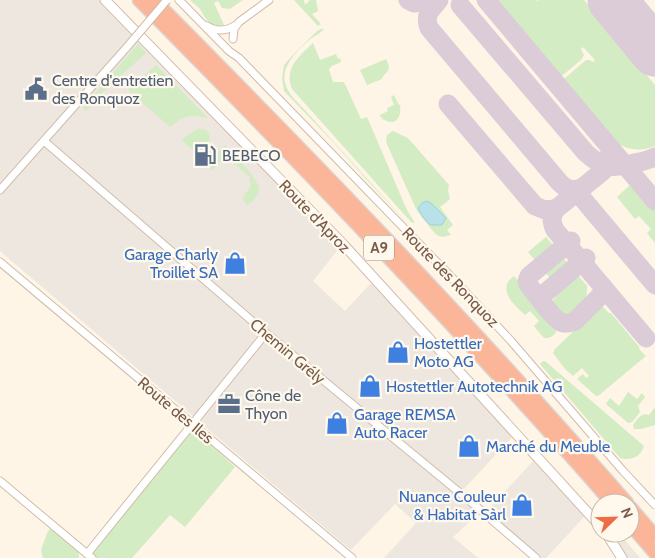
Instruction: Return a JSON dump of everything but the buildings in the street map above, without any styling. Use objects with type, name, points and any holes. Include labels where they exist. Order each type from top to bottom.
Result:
[{"type":"highway","name":"A9","points":[[139,0],[412,282],[603,493]]},
{"type":"highway","name":"A9","points":[[154,0],[313,162],[422,277],[617,493]]},
{"type":"highway","points":[[640,519],[655,536]]},
{"type":"highway","points":[[640,536],[655,553]]},
{"type":"street","name":"Route d'Aproz","points":[[105,0],[480,393],[590,515]]},
{"type":"street","points":[[0,190],[167,0]]},
{"type":"street","name":"Route des Ronquoz","points":[[179,0],[229,52],[238,58],[512,341],[655,505]]},
{"type":"street","points":[[223,30],[237,25],[269,0]]},
{"type":"street","name":"Route des Ronquoz","points":[[200,22],[210,28],[229,33],[238,58]]},
{"type":"street","points":[[233,40],[234,29],[237,25]]},
{"type":"street","name":"Route des Ronquoz","points":[[212,34],[222,39],[233,40]]},
{"type":"street","name":"Chemin Grély","points":[[44,141],[266,333],[536,558]]},
{"type":"street","name":"Route des Iles","points":[[0,262],[352,558]]},
{"type":"street","points":[[0,481],[90,556],[266,333]]},
{"type":"street","points":[[612,543],[622,558]]},
{"type":"shaded area","points":[[0,0],[99,0],[172,74],[340,247],[313,281],[345,311],[371,283],[513,436],[462,491],[487,511],[533,461],[585,516],[546,558],[541,558],[489,514],[479,513],[453,537],[478,558],[384,558],[416,523],[395,504],[351,550],[0,251]]},
{"type":"shaded area","points":[[617,543],[627,543],[640,558],[627,558]]},
{"type":"green space","points":[[190,0],[243,0],[230,9],[222,8],[218,1],[214,3],[225,27],[216,27],[210,23],[200,9]]},
{"type":"green space","points":[[294,0],[304,0],[305,5],[310,0],[316,0],[318,11],[312,14],[321,24],[318,26]]},
{"type":"green space","points":[[499,0],[584,0],[655,85],[655,146],[632,149],[611,139],[564,84],[564,79],[586,60],[594,62],[595,60],[583,47],[581,49],[584,55],[582,59],[563,75],[559,77],[555,75],[499,8]]},
{"type":"green space","points":[[324,29],[308,41],[292,57],[288,64],[285,77],[289,92],[410,226],[284,91],[282,78],[284,65],[317,31]]},
{"type":"green space","points":[[313,43],[320,60],[336,54],[338,59],[340,58],[341,62],[329,69],[333,82],[343,82],[345,84],[361,119],[367,117],[406,208],[415,223],[411,222],[292,89],[290,81],[291,68]]},
{"type":"green space","points":[[138,44],[146,53],[104,91],[87,110],[84,110],[83,107]]},
{"type":"green space","points":[[386,59],[389,66],[388,71],[382,79],[367,85],[360,70]]},
{"type":"green space","points":[[156,65],[208,118],[188,116],[170,127],[128,90]]},
{"type":"green space","points":[[394,95],[400,104],[400,113],[396,121],[390,122],[381,118],[383,117],[380,117],[380,115],[388,111],[387,108],[394,105],[391,97]]},
{"type":"green space","points":[[198,129],[207,131],[210,140],[199,155],[182,141],[186,136]]},
{"type":"green space","points":[[393,131],[408,138],[449,185],[450,199],[440,207],[453,225],[447,230],[451,235],[438,236],[417,211],[386,142],[387,135]]},
{"type":"green space","points":[[225,145],[245,167],[258,186],[258,194],[247,205],[243,197],[251,186],[250,177],[225,156],[212,171],[208,165]]},
{"type":"green space","points":[[629,186],[638,187],[655,207],[655,243],[647,233],[651,229],[639,216],[635,219],[617,197]]},
{"type":"green space","points":[[546,237],[587,286],[586,298],[583,304],[568,314],[558,312],[554,307],[553,300],[561,291],[528,252]]},
{"type":"green space","points":[[514,276],[557,328],[553,336],[544,338],[534,326],[539,321],[530,311],[525,315],[508,296],[506,287],[508,281]]},
{"type":"green space","points":[[601,305],[611,313],[646,356],[596,396],[577,379],[583,374],[586,378],[589,376],[582,368],[573,376],[553,353]]},
{"type":"green space","points":[[543,361],[644,446],[643,450],[631,458],[620,458],[540,364]]},
{"type":"green space","points":[[628,392],[637,399],[642,393],[645,397],[638,406],[640,412],[632,422],[628,423],[606,404],[610,398],[619,406]]},
{"type":"green space","points":[[655,407],[655,425],[634,429],[633,425],[638,419],[646,414],[649,415]]},
{"type":"green space","points":[[196,432],[235,467],[185,527],[170,515],[132,558],[96,558],[93,556],[92,552],[185,437],[190,433]]},
{"type":"green space","points":[[50,529],[54,530],[77,550],[79,558],[43,558],[41,550]]},
{"type":"water","points":[[427,201],[446,218],[442,225],[430,225],[423,217],[418,208]]},
{"type":"taxiway","points":[[408,0],[414,3],[434,0]]},
{"type":"taxiway","points":[[439,0],[428,16],[429,28],[560,183],[570,189],[582,188]]},
{"type":"taxiway","points":[[486,0],[655,201]]},
{"type":"taxiway","points":[[460,5],[592,158],[612,167],[655,157]]},
{"type":"taxiway","points":[[448,104],[535,206],[545,210],[556,209]]},
{"type":"taxiway","points":[[609,156],[607,166],[603,171],[556,209],[552,217],[553,224],[555,230],[646,338]]},
{"type":"taxiway","points":[[582,188],[582,198],[655,285]]},
{"type":"taxiway","points":[[571,241],[529,276],[528,284],[550,312],[563,323],[575,321],[602,294],[602,286]]},
{"type":"taxiway","points":[[543,302],[542,296],[586,258]]},
{"type":"runway","points":[[612,0],[655,52]]},
{"type":"place","name":"Centre d'entretien des Ronquoz","points":[[36,89]]},
{"type":"place","name":"BEBECO","points":[[205,155]]},
{"type":"place","name":"Garage Charly Troillet SA","points":[[235,263]]},
{"type":"place","name":"Hostettler Moto AG","points":[[398,352]]},
{"type":"place","name":"Hostettler Autotechnik AG","points":[[370,386]]},
{"type":"place","name":"Cône de Thyon","points":[[229,404]]},
{"type":"place","name":"Garage REMSA Auto Racer","points":[[337,423]]},
{"type":"place","name":"Marché du Meuble","points":[[469,446]]},
{"type":"place","name":"Nuance Couleur & Habitat Sàrl","points":[[522,505]]}]
